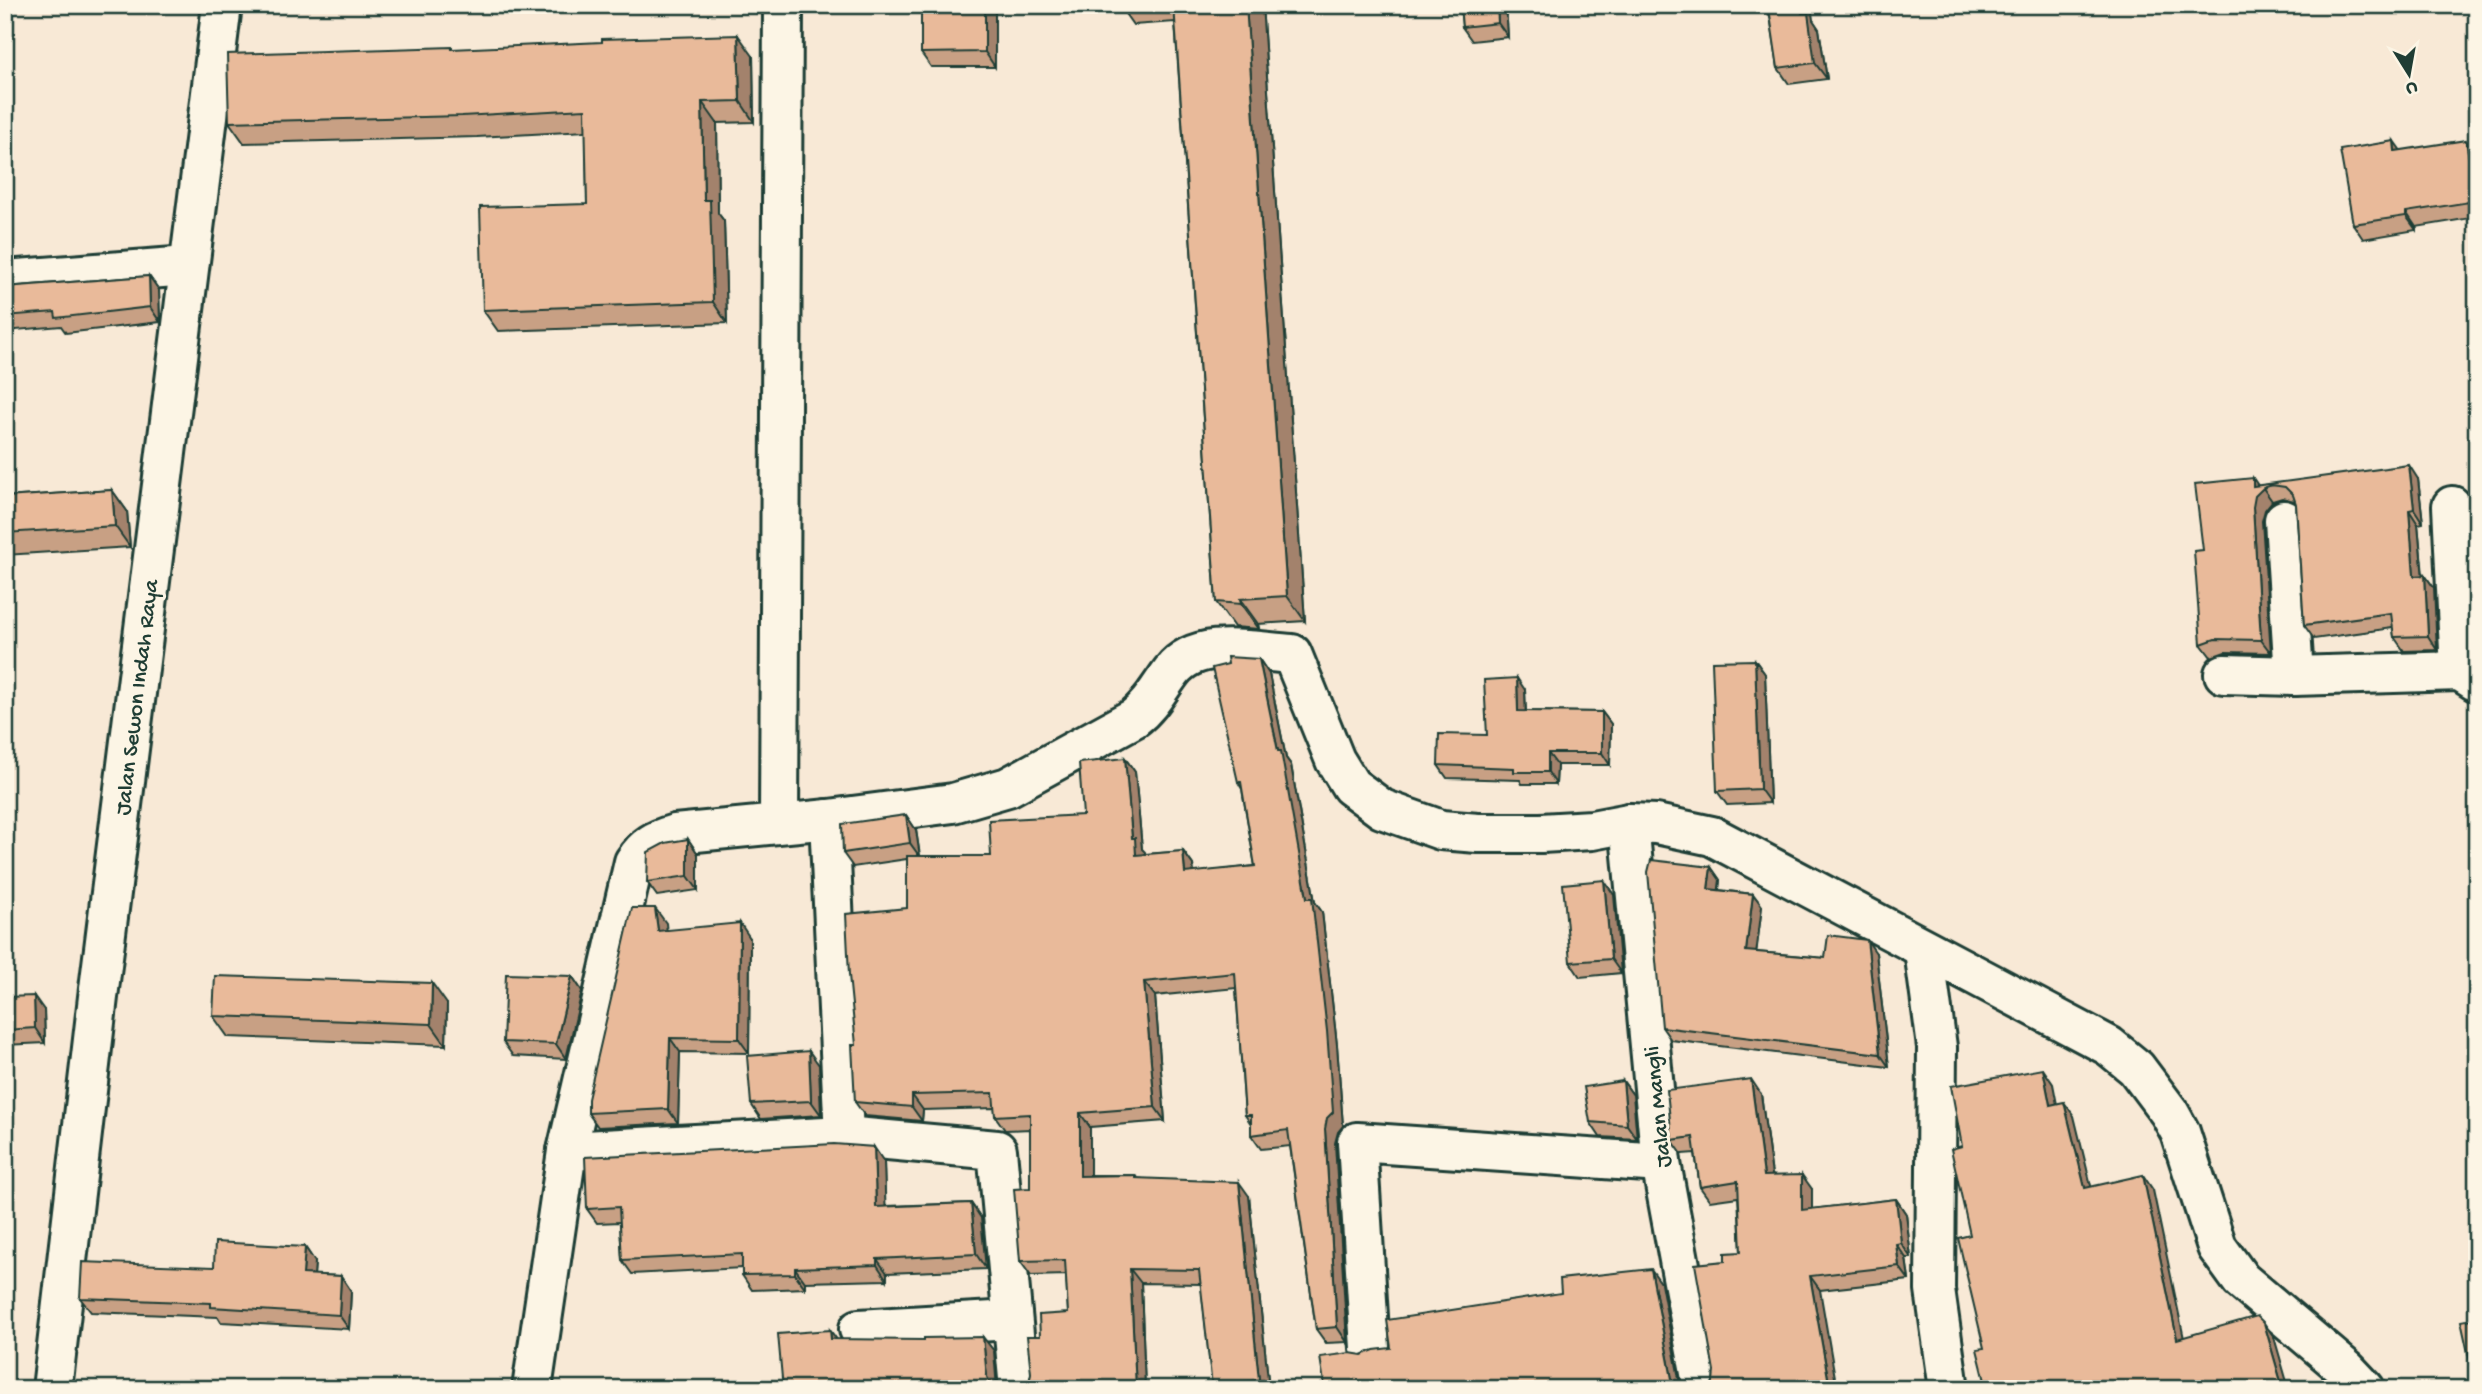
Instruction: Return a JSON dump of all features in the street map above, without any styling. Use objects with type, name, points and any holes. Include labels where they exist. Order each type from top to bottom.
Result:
[{"type":"street","name":"Jalan Sewon Indah Raya","points":[[52,1389],[222,5]]},
{"type":"street","points":[[779,822],[783,5]]},
{"type":"street","points":[[5,280],[188,267]]},
{"type":"street","points":[[2224,674],[2468,677],[2452,506]]},
{"type":"street","points":[[2284,520],[2294,676]]},
{"type":"street","points":[[532,1389],[567,1151],[634,862],[643,848],[656,839],[675,834],[829,819],[953,803],[1008,786],[1134,718],[1146,709],[1172,671],[1181,663],[1192,655],[1215,649],[1292,654],[1335,760],[1351,786],[1382,809],[1441,830],[1478,833],[1592,830],[1629,823],[1656,824],[1712,836],[2109,1046],[2136,1068],[2164,1104],[2180,1132],[2217,1247],[2241,1280],[2347,1370],[2365,1389]]},
{"type":"street","points":[[829,819],[844,1136]]},
{"type":"street","name":"Jalan Mangli","points":[[1629,823],[1661,1163],[1703,1389]]},
{"type":"street","points":[[1924,950],[1937,1047],[1935,1290],[1949,1389]]},
{"type":"street","points":[[567,1151],[844,1136],[997,1150],[1018,1389]]},
{"type":"street","points":[[1370,1348],[1357,1142],[1661,1163]]},
{"type":"street","points":[[859,1329],[1011,1320]]},
{"type":"building","points":[[921,5],[985,5],[985,52],[921,53]]},
{"type":"building","points":[[1174,5],[1246,5],[1287,596],[1240,599],[1241,604],[1216,602]]},
{"type":"building","points":[[1460,5],[1497,5],[1498,23],[1462,27]]},
{"type":"building","points":[[1764,5],[1801,5],[1802,13],[1808,13],[1815,63],[1778,68],[1769,8],[1765,9]]},
{"type":"building","points":[[738,35],[740,101],[702,102],[704,200],[710,200],[713,302],[483,310],[480,207],[587,204],[585,109],[462,116],[229,122],[227,54],[452,49],[602,42],[602,39]]},
{"type":"building","points":[[2466,140],[2476,201],[2353,224],[2340,150],[2394,141],[2395,151]]},
{"type":"building","points":[[149,276],[150,307],[56,318],[55,312],[5,316],[5,287]]},
{"type":"building","points":[[2409,465],[2414,509],[2409,510],[2414,576],[2425,575],[2428,636],[2394,637],[2391,613],[2304,625],[2296,504],[2293,495],[2285,487],[2272,485],[2263,488],[2255,496],[2253,507],[2261,640],[2215,639],[2201,644],[2194,551],[2203,550],[2195,484],[2253,478],[2253,486]]},
{"type":"building","points":[[2477,472],[2477,500],[2472,473]]},
{"type":"building","points":[[112,490],[115,526],[5,533],[5,497]]},
{"type":"building","points":[[1227,657],[1259,659],[1278,751],[1281,751],[1307,898],[1312,898],[1333,1112],[1327,1118],[1325,1129],[1337,1327],[1316,1329],[1288,1130],[1251,1135],[1251,1115],[1245,1115],[1235,973],[1144,982],[1155,1107],[1080,1113],[1080,1176],[1135,1175],[1135,1178],[1239,1182],[1259,1380],[1212,1386],[1199,1270],[1130,1269],[1136,1389],[1025,1389],[1031,1373],[1027,1336],[1040,1336],[1039,1315],[1068,1313],[1065,1260],[1020,1261],[1014,1189],[1030,1188],[1030,1114],[995,1116],[993,1093],[912,1095],[912,1107],[855,1102],[852,1045],[856,1045],[846,914],[907,908],[907,856],[991,856],[989,820],[1083,815],[1079,763],[1125,758],[1136,855],[1183,851],[1185,873],[1255,866],[1241,782],[1238,782],[1212,668],[1228,664]]},
{"type":"building","points":[[1755,660],[1760,789],[1717,791],[1712,661]]},
{"type":"building","points":[[1517,678],[1518,711],[1602,712],[1602,753],[1548,753],[1548,772],[1514,772],[1514,768],[1438,765],[1439,734],[1487,735],[1484,680]]},
{"type":"building","points":[[906,815],[910,843],[843,853],[842,824]]},
{"type":"building","points":[[688,839],[688,876],[647,882],[648,852],[665,843]]},
{"type":"building","points":[[1651,860],[1711,867],[1708,889],[1753,894],[1746,951],[1825,958],[1828,935],[1867,940],[1880,1054],[1662,1027],[1648,872]]},
{"type":"building","points":[[1604,880],[1611,959],[1570,962],[1563,884]]},
{"type":"building","points":[[632,908],[655,908],[658,931],[740,923],[739,1039],[670,1038],[668,1109],[588,1113],[588,1099]]},
{"type":"building","points":[[506,974],[572,976],[556,1044],[503,1042]]},
{"type":"building","points":[[215,976],[432,983],[431,1024],[213,1016]]},
{"type":"building","points":[[34,996],[35,1028],[5,1030],[5,997]]},
{"type":"building","points":[[809,1051],[811,1101],[751,1104],[747,1056]]},
{"type":"building","points":[[2043,1069],[2050,1105],[2064,1102],[2085,1188],[2143,1175],[2177,1339],[2257,1316],[2264,1323],[2283,1389],[1987,1389],[1977,1349],[1984,1348],[1958,1238],[1970,1235],[1951,1149],[1962,1146],[1951,1086]]},
{"type":"building","points":[[1751,1079],[1764,1176],[1802,1175],[1802,1210],[1896,1199],[1901,1243],[1896,1244],[1899,1266],[1810,1276],[1830,1389],[1709,1389],[1714,1371],[1695,1264],[1725,1261],[1725,1253],[1741,1252],[1738,1181],[1700,1187],[1693,1137],[1672,1140],[1667,1090]]},
{"type":"building","points":[[1623,1081],[1627,1125],[1590,1122],[1584,1087]]},
{"type":"building","points":[[834,1144],[874,1147],[876,1207],[971,1203],[976,1254],[877,1259],[877,1265],[795,1268],[795,1274],[742,1275],[742,1254],[622,1260],[619,1207],[587,1209],[585,1157]]},
{"type":"building","points":[[215,1242],[305,1247],[303,1274],[341,1276],[339,1315],[211,1307],[211,1303],[80,1298],[82,1262],[214,1267]]},
{"type":"building","points":[[1651,1269],[1672,1379],[1677,1389],[1325,1389],[1320,1357],[1350,1353],[1362,1355],[1391,1348],[1387,1320],[1561,1293],[1560,1279]]},
{"type":"building","points":[[2477,1318],[2477,1389],[2476,1389],[2461,1321]]},
{"type":"building","points":[[830,1330],[831,1339],[924,1340],[983,1337],[987,1377],[993,1389],[783,1389],[778,1334]]}]
